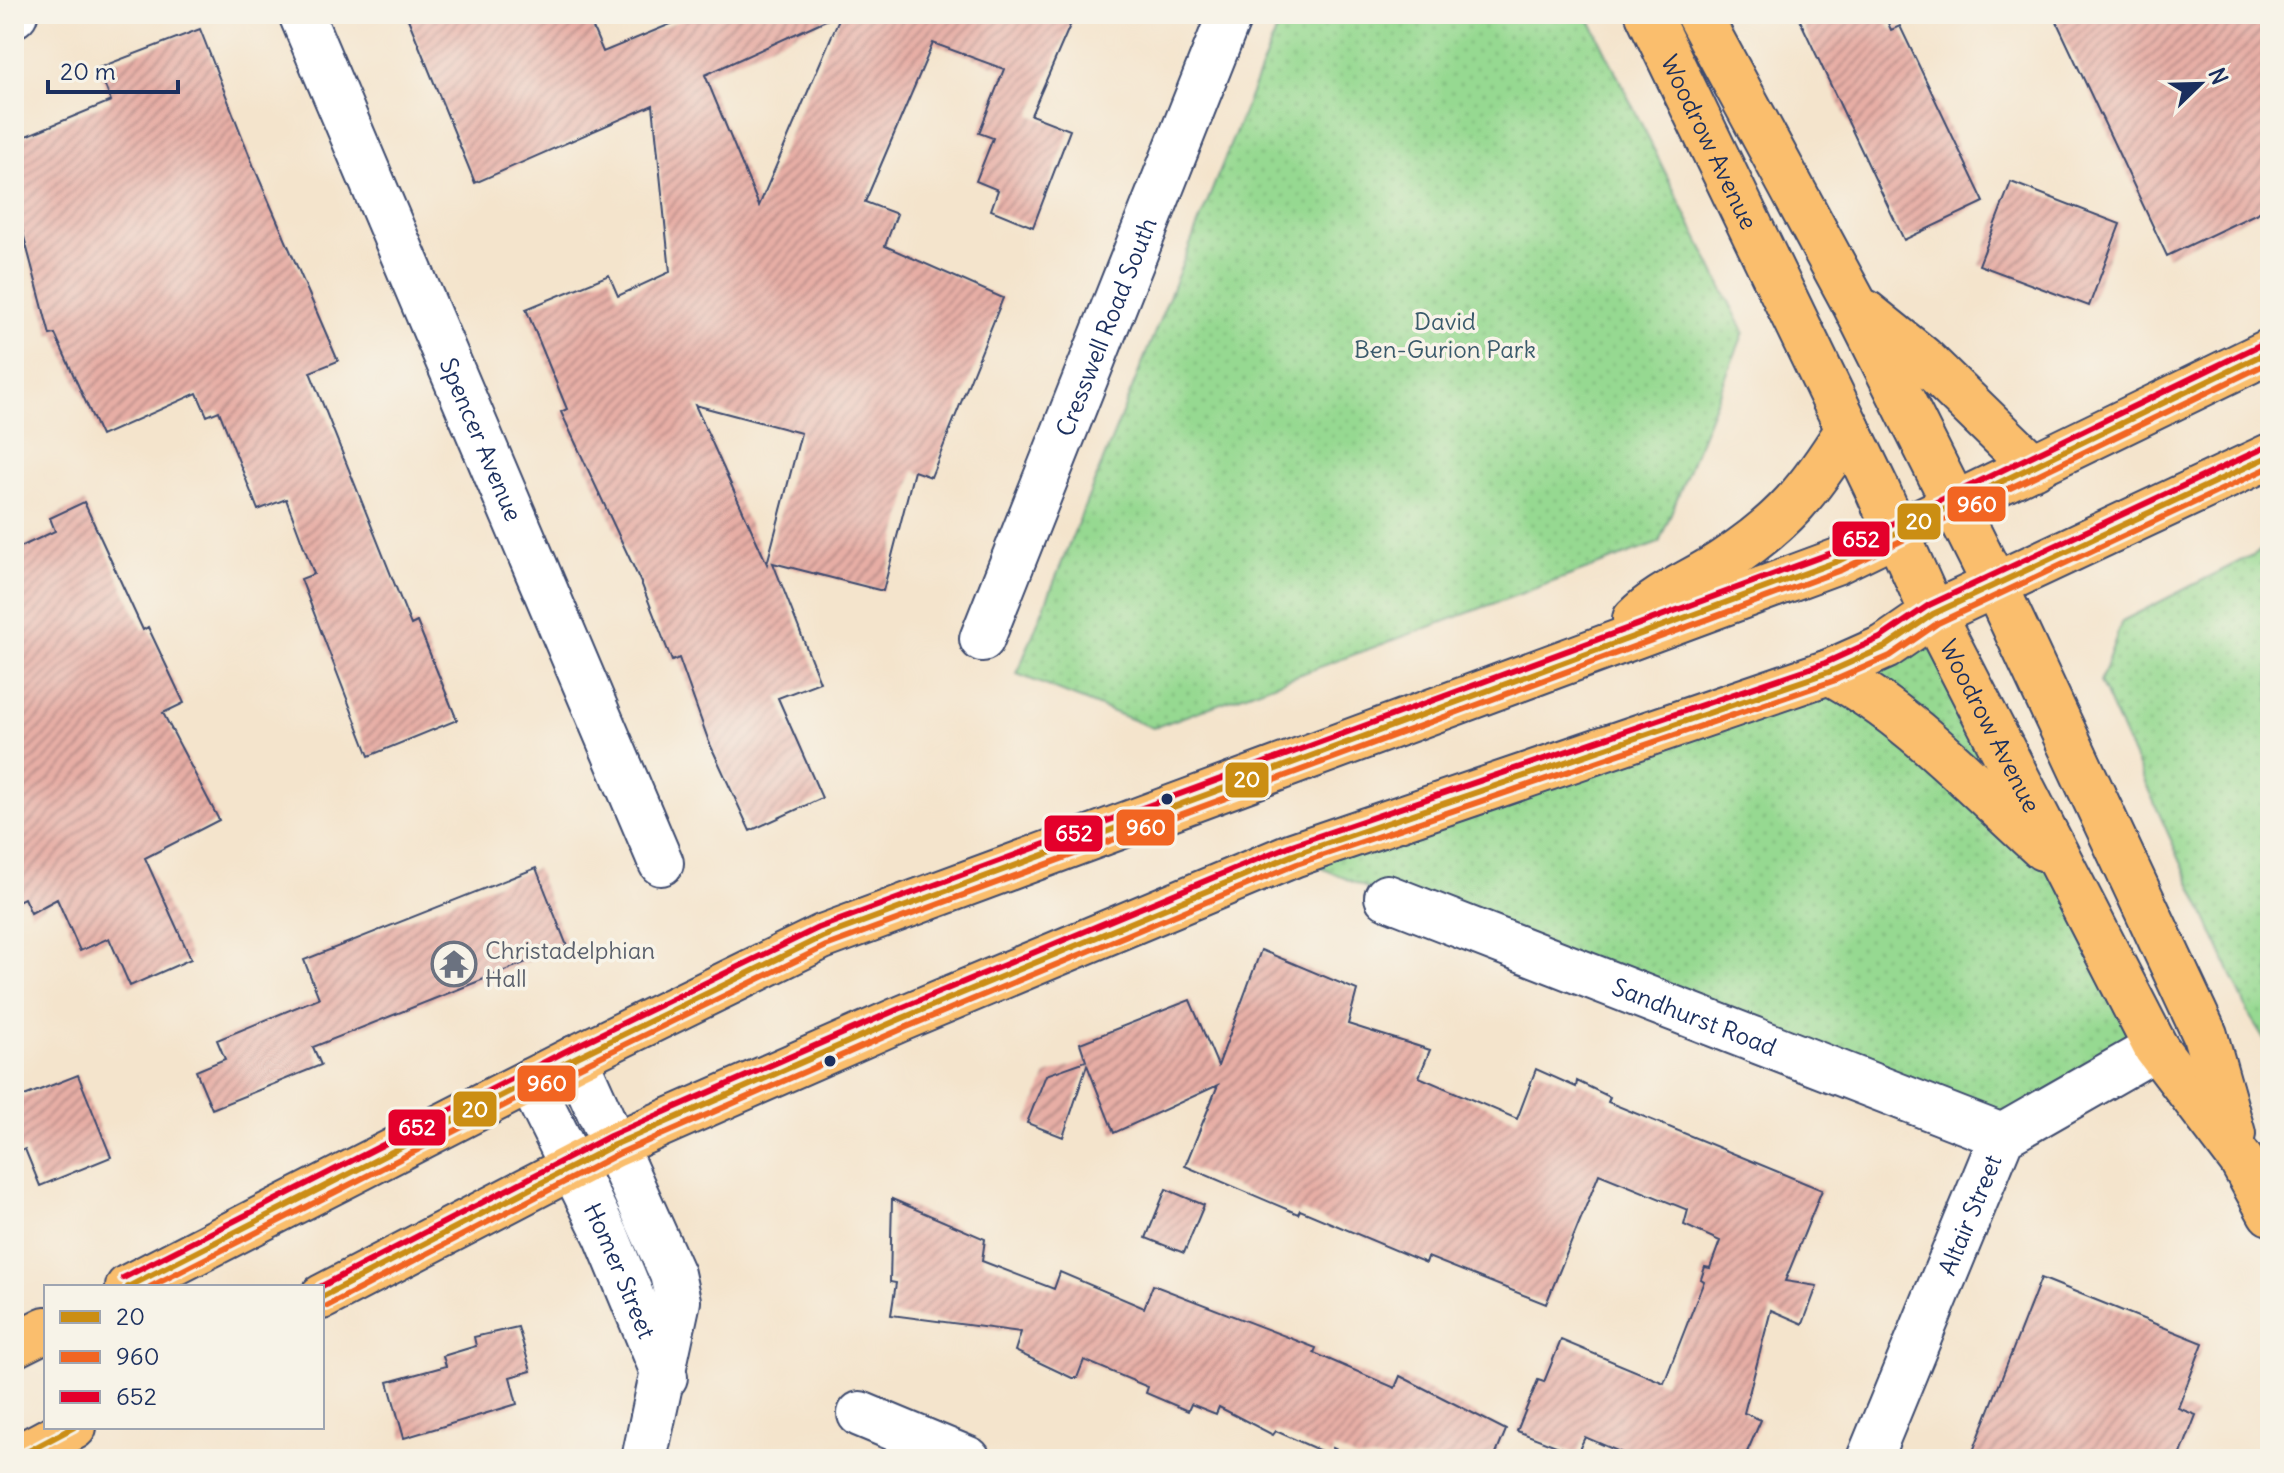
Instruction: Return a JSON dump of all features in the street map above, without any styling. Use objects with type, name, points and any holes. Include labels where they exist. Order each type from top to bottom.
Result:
[{"type":"main road","name":"Woodrow Avenue","points":[[1648,14],[1848,429],[1933,614],[2156,1048],[2241,1160],[2270,1213]]},
{"type":"main road","name":"Woodrow Avenue","points":[[1698,14],[1854,303],[1996,587],[2205,1035],[2241,1160]]},
{"type":"main road","points":[[1854,303],[1922,358],[2034,467]]},
{"type":"main road","points":[[132,1285],[575,1058],[822,937],[1838,561],[2270,351]]},
{"type":"main road","points":[[1608,646],[1651,603],[1720,564],[1769,530],[1810,488],[1848,429]]},
{"type":"main road","points":[[324,1296],[614,1145],[898,1020],[1293,855],[1829,672],[1885,647],[1933,614],[2270,456]]},
{"type":"main road","points":[[1829,672],[1864,691],[1904,722],[2066,869]]},
{"type":"main road","points":[[14,1345],[44,1330]]},
{"type":"main road","points":[[14,1459],[70,1429]]},
{"type":"street","name":"Spencer Avenue","points":[[301,14],[661,863]]},
{"type":"street","name":"Cresswell Road South","points":[[982,639],[1230,14]]},
{"type":"street","name":"Sandhurst Road","points":[[1387,897],[2002,1136]]},
{"type":"street","name":"Altair Street","points":[[1869,1459],[2002,1136],[2156,1048]]},
{"type":"street","name":"Homer Street","points":[[575,1058],[672,1274],[678,1301],[665,1377],[644,1459]]},
{"type":"street","name":"Homer Street","points":[[530,1081],[607,1237],[665,1377]]},
{"type":"street","points":[[860,1414],[968,1459]]},
{"type":"green space","name":"David Ben-Gurion Park","points":[[1283,14],[1574,14],[1590,20],[1744,332],[1659,543],[1153,728],[1017,674]]},
{"type":"green space","points":[[2270,546],[2270,1048],[2251,1018],[2100,682],[2122,621]]},
{"type":"green space","points":[[1933,614],[2156,1048],[2002,1136],[1387,897],[1293,855]]},
{"type":"building","points":[[406,14],[587,14],[603,52],[695,14],[839,14],[705,75],[759,206],[841,14],[1075,14],[1031,115],[1070,130],[1033,227],[991,210],[998,190],[976,181],[993,138],[979,133],[1004,69],[933,43],[865,202],[897,214],[885,246],[1003,298],[931,477],[914,471],[883,591],[773,563],[820,682],[778,698],[822,798],[750,831],[709,742],[679,658],[672,661],[642,585],[561,412],[567,409],[526,309],[609,275],[618,296],[670,272],[653,105],[475,183]],"holes":[[[695,405],[801,433],[767,564]]]},
{"type":"building","points":[[1797,14],[1884,14],[1891,30],[1900,26],[1984,202],[1904,240]]},
{"type":"building","points":[[2053,14],[2270,14],[2270,207],[2167,256]]},
{"type":"building","points":[[200,29],[254,167],[338,361],[310,372],[411,625],[417,622],[457,720],[369,756],[301,579],[314,574],[286,499],[258,510],[219,411],[207,416],[197,393],[101,436],[55,334],[50,335],[14,199],[14,141],[111,101],[98,68]]},
{"type":"building","points":[[2011,182],[2120,224],[2089,306],[1979,265]]},
{"type":"building","points":[[84,502],[143,630],[148,627],[184,703],[163,713],[219,820],[145,858],[191,959],[130,986],[109,938],[80,951],[57,899],[31,913],[24,898],[14,903],[14,550],[55,531],[50,518]]},
{"type":"building","points":[[536,868],[567,946],[313,1047],[321,1065],[212,1109],[196,1071],[225,1059],[217,1040],[319,998],[304,960]]},
{"type":"building","points":[[1261,950],[1357,990],[1348,1024],[1430,1050],[1419,1077],[1517,1119],[1536,1069],[1576,1087],[1577,1081],[1610,1097],[1608,1102],[1822,1190],[1785,1281],[1817,1286],[1803,1324],[1771,1310],[1744,1413],[1761,1420],[1744,1459],[1636,1459],[1585,1437],[1577,1454],[1517,1431],[1538,1380],[1544,1382],[1561,1340],[1664,1383],[1704,1281],[1701,1279],[1705,1267],[1710,1268],[1720,1241],[1684,1225],[1688,1210],[1599,1174],[1546,1304],[1428,1257],[1426,1263],[1185,1166],[1218,1085],[1114,1133],[1087,1065],[1063,1137],[1027,1123],[1046,1075],[1086,1061],[1080,1043],[1190,1000],[1218,1066]]},
{"type":"building","points":[[78,1075],[111,1157],[40,1186],[25,1149],[14,1154],[14,1100]]},
{"type":"building","points":[[1166,1189],[1204,1205],[1184,1253],[1146,1238]]},
{"type":"building","points":[[892,1199],[985,1239],[982,1261],[1054,1289],[1060,1272],[1144,1308],[1153,1285],[1316,1348],[1314,1353],[1395,1388],[1400,1376],[1506,1430],[1494,1459],[1357,1459],[1333,1448],[1332,1456],[1276,1431],[1273,1435],[1219,1407],[1216,1414],[1191,1404],[1188,1411],[1146,1393],[1148,1387],[1084,1360],[1077,1378],[1072,1378],[1015,1351],[1021,1332],[891,1315],[896,1283],[890,1282]]},
{"type":"building","points":[[2041,1278],[2203,1343],[2178,1408],[2196,1415],[2179,1459],[1970,1459]]},
{"type":"building","points":[[518,1327],[531,1371],[510,1377],[517,1404],[404,1438],[388,1382],[446,1366],[443,1356],[476,1346],[474,1337]]},
{"type":"transit line","name":"652","points":[[123,1278],[570,1049],[818,928],[1834,552],[2266,342]]},
{"type":"transit line","name":"20","points":[[132,1285],[575,1058],[822,937],[1838,561],[2270,351]]},
{"type":"transit line","name":"960","points":[[154,1285],[579,1067],[826,946],[1841,570],[2270,362]]},
{"type":"transit line","name":"652","points":[[324,1285],[610,1136],[894,1011],[1289,846],[1825,663],[1880,638],[1929,605],[2266,447]]},
{"type":"transit line","name":"20","points":[[324,1296],[614,1145],[898,1020],[1293,855],[1829,672],[1885,647],[1933,614],[2270,456]]},
{"type":"transit line","name":"960","points":[[327,1306],[618,1154],[902,1029],[1297,864],[1833,681],[1890,656],[1938,623],[2270,467]]},
{"type":"transit line","name":"20","points":[[14,1459],[70,1429]]},
{"type":"place","name":"Christadelphian Hall","points":[[454,964]]}]
